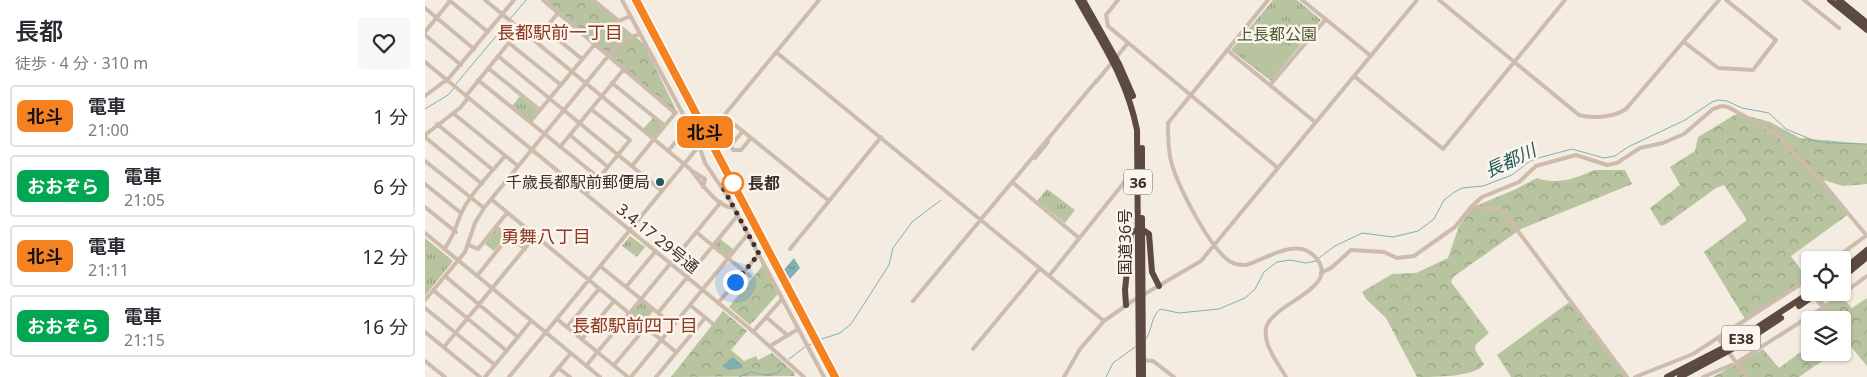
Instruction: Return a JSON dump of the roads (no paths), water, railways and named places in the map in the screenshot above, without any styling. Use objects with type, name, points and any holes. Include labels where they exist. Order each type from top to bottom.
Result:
[{"type":"highway","name":"国道36号","points":[[1078,0],[1114,59]]},
{"type":"highway","name":"国道36号","points":[[1083,0],[1135,102],[1141,129],[1139,377]]},
{"type":"highway","points":[[1829,0],[1867,30]]},
{"type":"highway","points":[[1839,0],[1867,22]]},
{"type":"highway","name":"国道36号","points":[[1140,230],[1143,377]]},
{"type":"highway","name":"36","points":[[1128,303],[1125,290],[1131,232],[1140,230],[1149,234],[1152,272],[1159,286]]},
{"type":"highway","points":[[1851,263],[1867,250]]},
{"type":"highway","points":[[1851,270],[1867,257]]},
{"type":"highway","name":"E38","points":[[1667,377],[1735,342],[1801,296]]},
{"type":"highway","name":"E38","points":[[1680,377],[1743,343],[1806,301]]},
{"type":"street","points":[[486,0],[684,164],[692,171],[703,187],[728,208],[734,208]]},
{"type":"street","points":[[425,96],[446,80],[461,64],[504,16],[514,0]]},
{"type":"street","points":[[543,0],[675,112]]},
{"type":"street","points":[[622,0],[689,126],[705,163],[721,184],[824,377]]},
{"type":"street","points":[[509,377],[819,0]]},
{"type":"street","points":[[1118,0],[1106,15],[1105,21],[1128,43],[1278,168]]},
{"type":"street","points":[[1268,0],[1168,123],[1171,162],[1190,205],[1215,246],[1228,261],[1240,265],[1293,248],[1303,250],[1316,259],[1319,264],[1321,273],[1315,287],[1283,307],[1268,322],[1265,331],[1267,342],[1286,377]]},
{"type":"street","points":[[1302,0],[1371,56]]},
{"type":"street","points":[[1064,377],[1080,349],[1103,321],[1128,303],[1201,261],[1417,0]]},
{"type":"street","points":[[1439,0],[1579,114],[1588,117],[1612,115],[1622,112],[1629,106],[1719,0]]},
{"type":"street","points":[[1354,76],[1443,148],[1565,0]]},
{"type":"street","points":[[1684,42],[1718,68],[1753,70],[1776,40],[1726,0]]},
{"type":"street","points":[[1804,0],[1839,28]]},
{"type":"street","points":[[461,64],[425,34],[450,1],[488,32]]},
{"type":"street","points":[[596,1],[619,21],[630,16]]},
{"type":"street","points":[[425,8],[474,49]]},
{"type":"street","points":[[535,41],[558,13]]},
{"type":"street","points":[[1270,85],[1326,19]]},
{"type":"street","points":[[482,184],[425,136],[437,124],[453,113],[520,29]]},
{"type":"street","points":[[545,29],[582,59]]},
{"type":"street","points":[[425,300],[469,245],[475,222],[483,208],[565,111],[608,55],[624,41],[640,34]]},
{"type":"street","points":[[509,43],[561,85]]},
{"type":"street","points":[[913,302],[1128,43]]},
{"type":"street","points":[[530,122],[595,44]]},
{"type":"street","points":[[1227,50],[1315,122]]},
{"type":"street","points":[[776,52],[1103,321]]},
{"type":"street","points":[[498,56],[662,191]]},
{"type":"street","points":[[425,70],[427,64]]},
{"type":"street","name":"3.4.17 29号通","points":[[427,64],[770,346],[802,376]]},
{"type":"street","points":[[488,68],[540,110]]},
{"type":"street","points":[[560,147],[624,69]]},
{"type":"street","points":[[479,80],[599,178]]},
{"type":"street","points":[[612,83],[665,126]]},
{"type":"street","points":[[1321,273],[1331,268],[1351,250],[1384,252],[1397,258],[1413,256],[1455,227],[1482,197],[1519,182],[1535,166],[1576,154],[1607,165],[1617,163],[1640,148],[1663,143],[1684,134],[1713,109],[1722,106],[1728,107],[1781,136],[1784,142],[1816,175],[1867,235],[1845,251]]},
{"type":"street","points":[[586,194],[630,140],[591,109]]},
{"type":"street","points":[[632,166],[675,112],[680,109]]},
{"type":"street","points":[[453,113],[518,166]]},
{"type":"street","points":[[724,116],[829,201]]},
{"type":"street","points":[[437,124],[493,170]]},
{"type":"street","points":[[668,151],[689,126]]},
{"type":"street","points":[[743,131],[731,145],[733,150],[741,150],[751,138]]},
{"type":"street","points":[[570,135],[608,167]]},
{"type":"street","points":[[790,249],[881,137]]},
{"type":"street","points":[[445,249],[456,232],[461,213],[505,156]]},
{"type":"street","points":[[425,161],[483,208]]},
{"type":"street","points":[[1049,276],[1126,180],[1140,177]]},
{"type":"street","points":[[1013,183],[1079,238]]},
{"type":"street","points":[[425,184],[461,213]]},
{"type":"street","points":[[491,199],[676,352]]},
{"type":"street","points":[[586,366],[721,202]]},
{"type":"street","points":[[425,207],[456,232]]},
{"type":"street","points":[[1471,207],[1503,211],[1627,377]]},
{"type":"street","points":[[469,245],[479,249],[507,213]]},
{"type":"street","points":[[657,312],[738,215]]},
{"type":"street","points":[[496,227],[525,249]]},
{"type":"street","points":[[696,232],[750,276]]},
{"type":"street","points":[[425,233],[600,377]]},
{"type":"street","points":[[557,318],[630,377],[748,234]]},
{"type":"street","points":[[477,276],[509,236]]},
{"type":"street","points":[[444,347],[535,236]]},
{"type":"street","points":[[627,287],[655,252]]},
{"type":"street","points":[[718,303],[759,254]]},
{"type":"street","points":[[600,266],[673,325]]},
{"type":"street","points":[[973,349],[1040,268]]},
{"type":"street","points":[[445,276],[518,337]]},
{"type":"street","points":[[1703,377],[1736,362],[1824,307],[1867,276]]},
{"type":"street","points":[[1635,377],[1693,354],[1801,285]]},
{"type":"street","points":[[567,327],[599,289]]},
{"type":"street","points":[[433,290],[507,351]]},
{"type":"street","points":[[753,332],[782,299]]},
{"type":"street","points":[[583,339],[614,301]]},
{"type":"street","points":[[1820,301],[1824,307]]},
{"type":"street","points":[[689,305],[712,324]]},
{"type":"street","points":[[425,308],[495,365]]},
{"type":"street","points":[[766,317],[787,335]]},
{"type":"street","points":[[656,377],[705,318]]},
{"type":"street","points":[[485,377],[531,321]]},
{"type":"street","points":[[614,365],[646,327]]},
{"type":"street","points":[[770,346],[798,329]]},
{"type":"street","points":[[425,332],[480,377]]},
{"type":"street","points":[[1719,339],[1747,377]]},
{"type":"street","points":[[551,377],[571,353]]},
{"type":"street","points":[[1143,360],[1153,361],[1174,377]]},
{"type":"street","points":[[425,361],[445,377]]},
{"type":"street","points":[[558,368],[569,377]]},
{"type":"water","points":[[1272,24],[1292,27],[1289,31],[1265,34],[1260,31]]},
{"type":"water","points":[[794,258],[800,268],[790,279],[784,270]]},
{"type":"water","points":[[733,357],[743,368],[728,370],[722,366]]},
{"type":"waterway","points":[[510,19],[526,0]]},
{"type":"waterway","points":[[456,84],[508,22]]},
{"type":"waterway","points":[[425,109],[448,95],[454,88]]},
{"type":"waterway","name":"長都川","points":[[1319,258],[1335,246],[1362,233],[1393,237],[1418,231],[1434,219],[1444,200],[1453,193],[1462,188],[1483,186],[1512,175],[1530,161],[1572,149],[1604,158],[1615,156],[1628,147],[1685,120],[1718,100],[1727,101],[1742,108],[1769,113],[1786,129],[1815,141],[1867,144]]},
{"type":"waterway","points":[[819,340],[840,333],[851,324],[889,265],[893,248],[912,222],[941,200]]},
{"type":"waterway","name":"長都川","points":[[1146,339],[1155,316],[1160,309],[1179,313],[1219,309],[1245,298],[1255,289],[1264,272],[1277,262],[1290,260],[1306,263],[1316,261]]},
{"type":"waterway","points":[[809,345],[813,343]]},
{"type":"waterway","points":[[789,359],[805,347]]},
{"type":"waterway","name":"長都川","points":[[1106,377],[1113,363],[1135,347]]},
{"type":"waterway","points":[[739,377],[751,372],[764,375],[778,373],[784,365]]},
{"type":"railway","points":[[633,0],[833,377]]},
{"type":"train","name":"北斗","points":[[636,0],[835,377]]},
{"type":"place","name":"千歳長都駅前郵便局","points":[[660,182]]},
{"type":"place","name":"長都","points":[[733,183]]},
{"type":"district","name":"長都駅前一丁目","points":[[560,32]]},
{"type":"district","name":"勇舞八丁目","points":[[546,236]]},
{"type":"district","name":"長都駅前四丁目","points":[[635,325]]},
{"type":"park label","name":"上長都公園","points":[[1277,34]]}]
